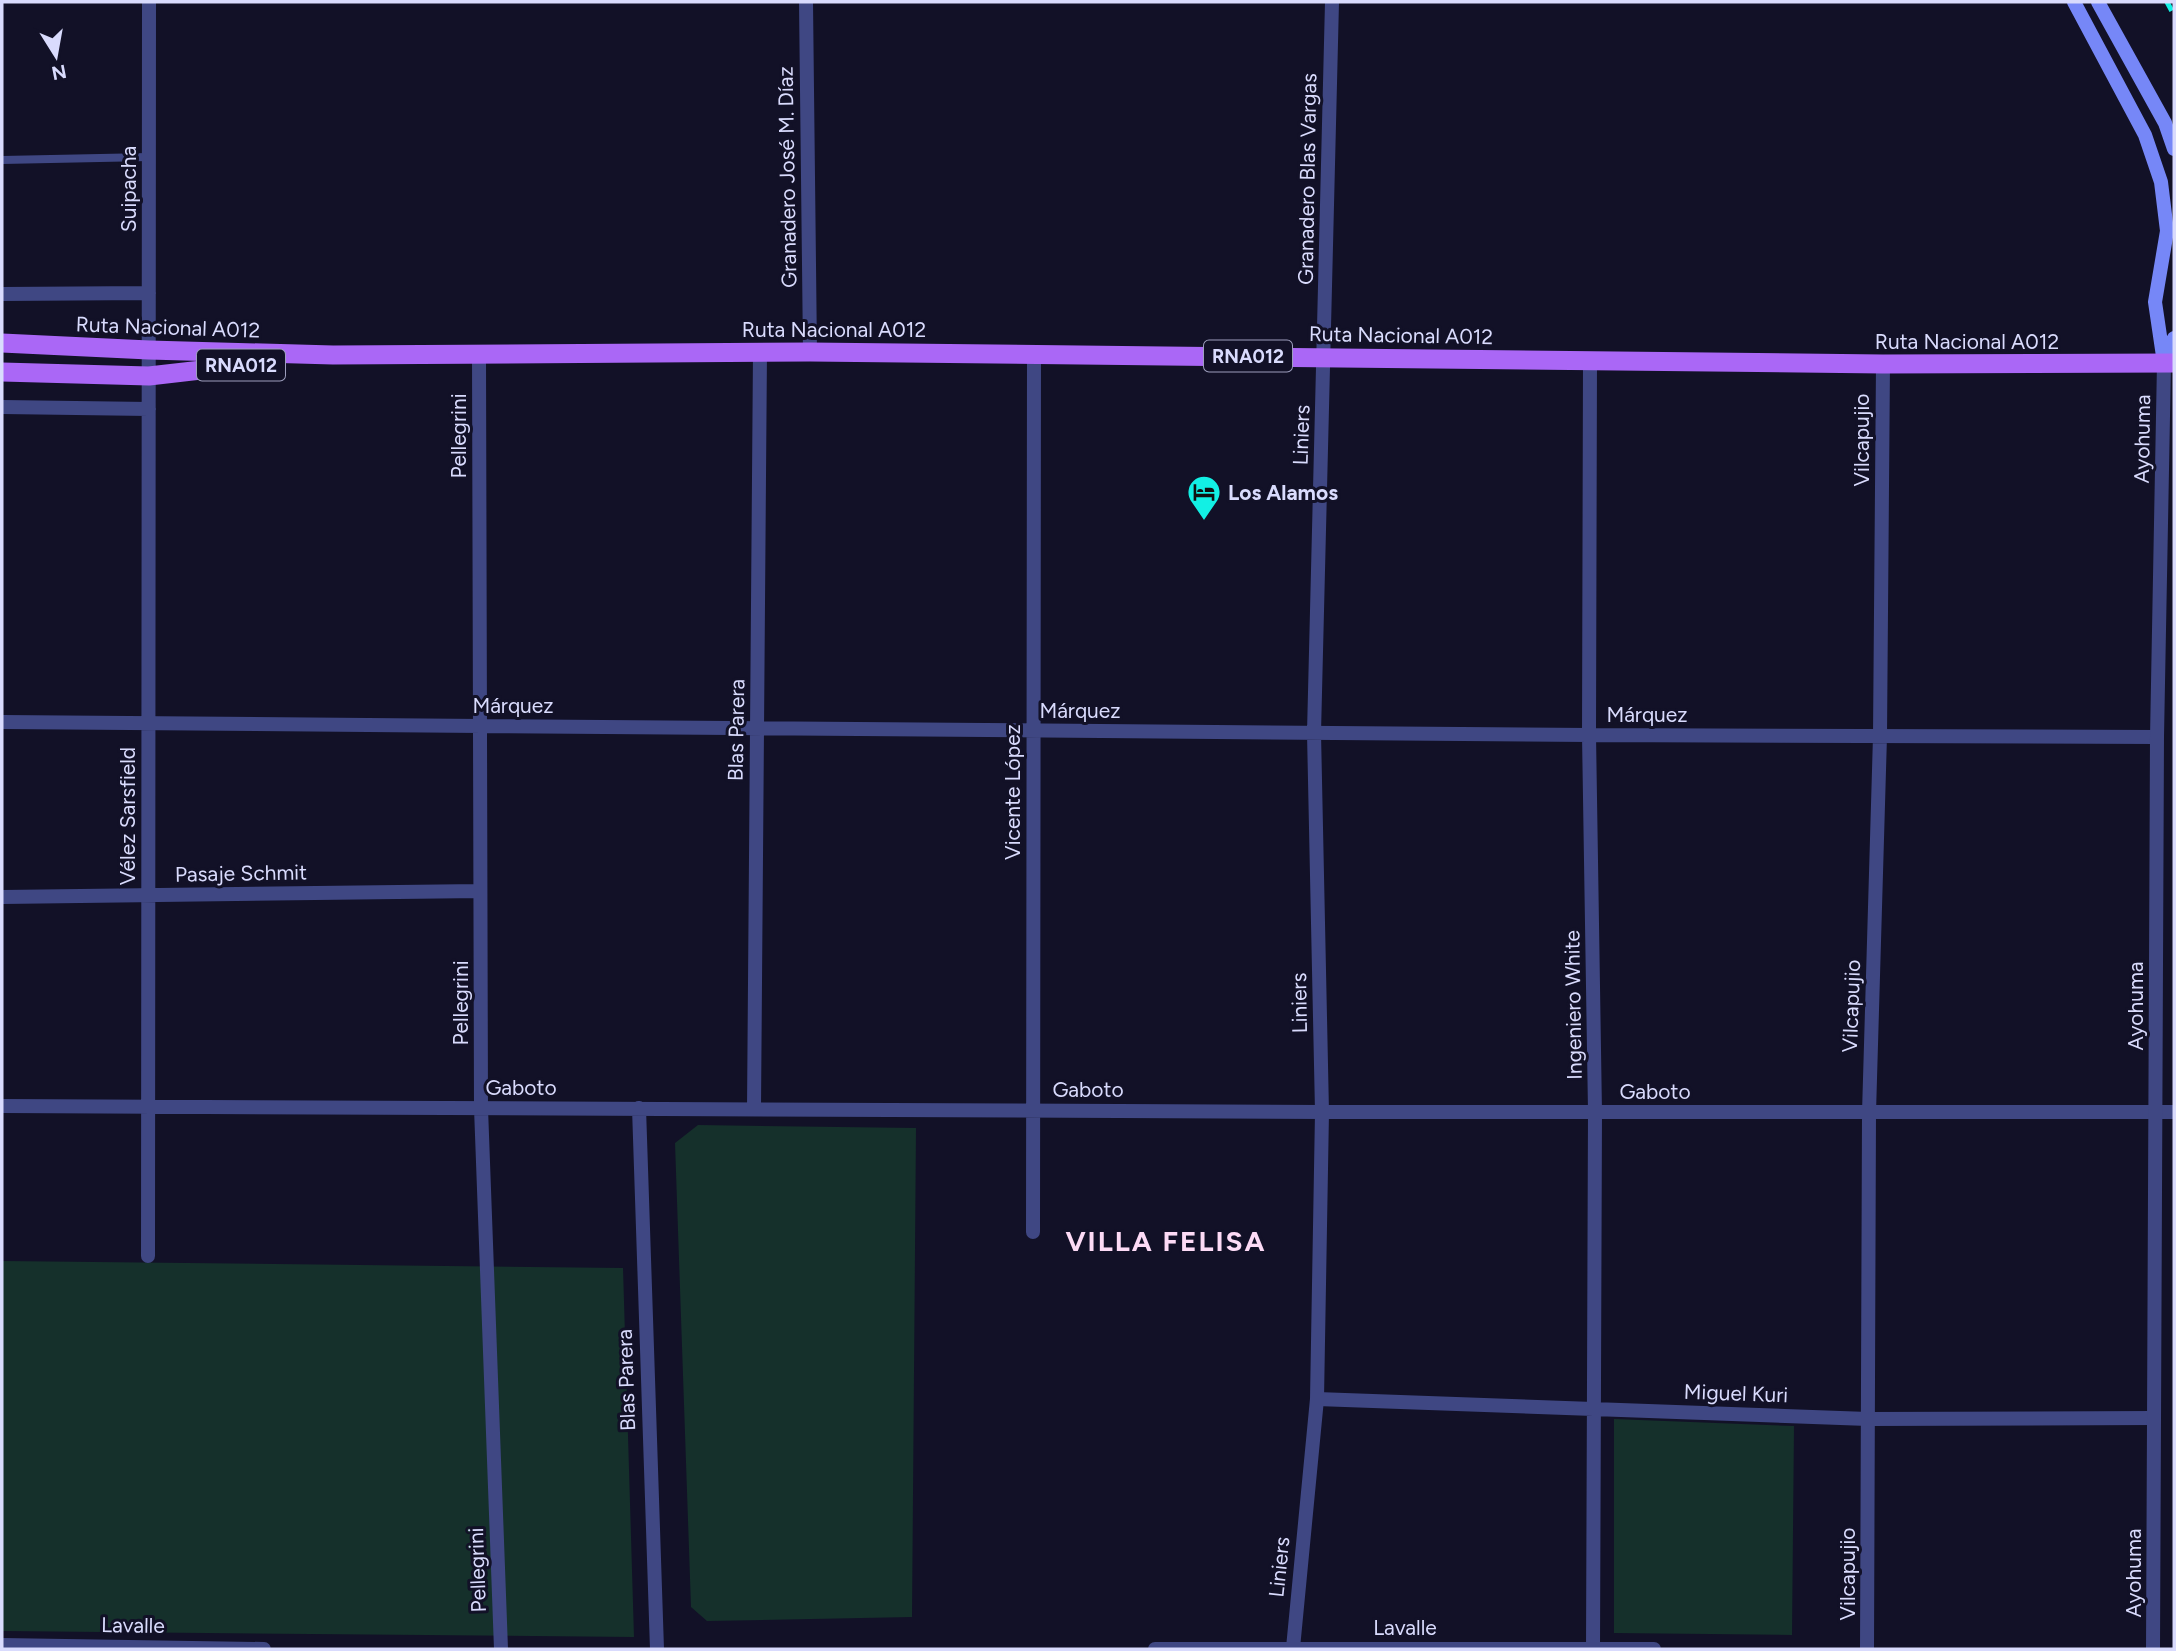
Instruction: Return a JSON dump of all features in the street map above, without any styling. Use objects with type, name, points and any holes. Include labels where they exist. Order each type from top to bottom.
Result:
[{"type":"main road","points":[[2074,2],[2145,135],[2161,182],[2166,231],[2155,302],[2169,363]]},
{"type":"main road","points":[[2098,2],[2165,123],[2174,149]]},
{"type":"main road","points":[[2169,363],[2174,338]]},
{"type":"main road","name":"Ruta Nacional A012","points":[[2,343],[149,351],[333,355],[479,356],[761,351],[1883,364],[2169,363]]},
{"type":"main road","name":"Ruta Nacional A012","points":[[2,372],[149,376],[333,355]]},
{"type":"street","name":"Suipacha","points":[[149,2],[149,376]]},
{"type":"street","name":"Granadero José M. Díaz","points":[[806,2],[810,352]]},
{"type":"street","name":"Granadero Blas Vargas","points":[[1324,357],[1332,2]]},
{"type":"street","points":[[2,294],[149,293]]},
{"type":"street","name":"Blas Parera","points":[[754,1109],[761,351]]},
{"type":"street","name":"Vicente López","points":[[1033,1232],[1034,353]]},
{"type":"street","name":"Pellegrini","points":[[479,356],[481,1108],[501,1649]]},
{"type":"street","name":"Liniers","points":[[1293,1648],[1317,1399],[1322,1112],[1314,733],[1324,357]]},
{"type":"street","name":"Ingeniero White","points":[[1590,360],[1589,735],[1595,1112],[1592,1648]]},
{"type":"street","name":"Ayohuma","points":[[2153,1649],[2157,737],[2169,363]]},
{"type":"street","name":"Vilcapujio","points":[[1867,1649],[1869,1113],[1880,736],[1883,364]]},
{"type":"street","name":"Vélez Sarsfield","points":[[148,1256],[149,376]]},
{"type":"street","points":[[2,407],[149,409]]},
{"type":"street","name":"Márquez","points":[[2,722],[2157,737]]},
{"type":"street","name":"Pasaje Schmit","points":[[2,897],[480,891]]},
{"type":"street","name":"Gaboto","points":[[2,1106],[1322,1112],[2174,1112]]},
{"type":"street","name":"Blas Parera","points":[[639,1108],[657,1649]]},
{"type":"street","name":"Miguel Kuri","points":[[1317,1399],[1868,1419],[2154,1418]]},
{"type":"street","name":"Lavalle","points":[[2,1645],[264,1649]]},
{"type":"street","name":"Lavalle","points":[[1155,1649],[1654,1649]]},
{"type":"lane","points":[[2,160],[149,157]]},
{"type":"green space","points":[[698,1125],[916,1128],[912,1617],[707,1621],[691,1607],[675,1143]]},
{"type":"green space","points":[[2,1261],[623,1268],[634,1637],[2,1631]]},
{"type":"green space","points":[[1614,1419],[1794,1426],[1792,1635],[1614,1633]]},
{"type":"railway","points":[[2167,2],[2174,15]]},
{"type":"place","name":"Los Alamos","points":[[1204,522]]},
{"type":"district","name":"VILLA FELISA","points":[[1166,1241]]}]
